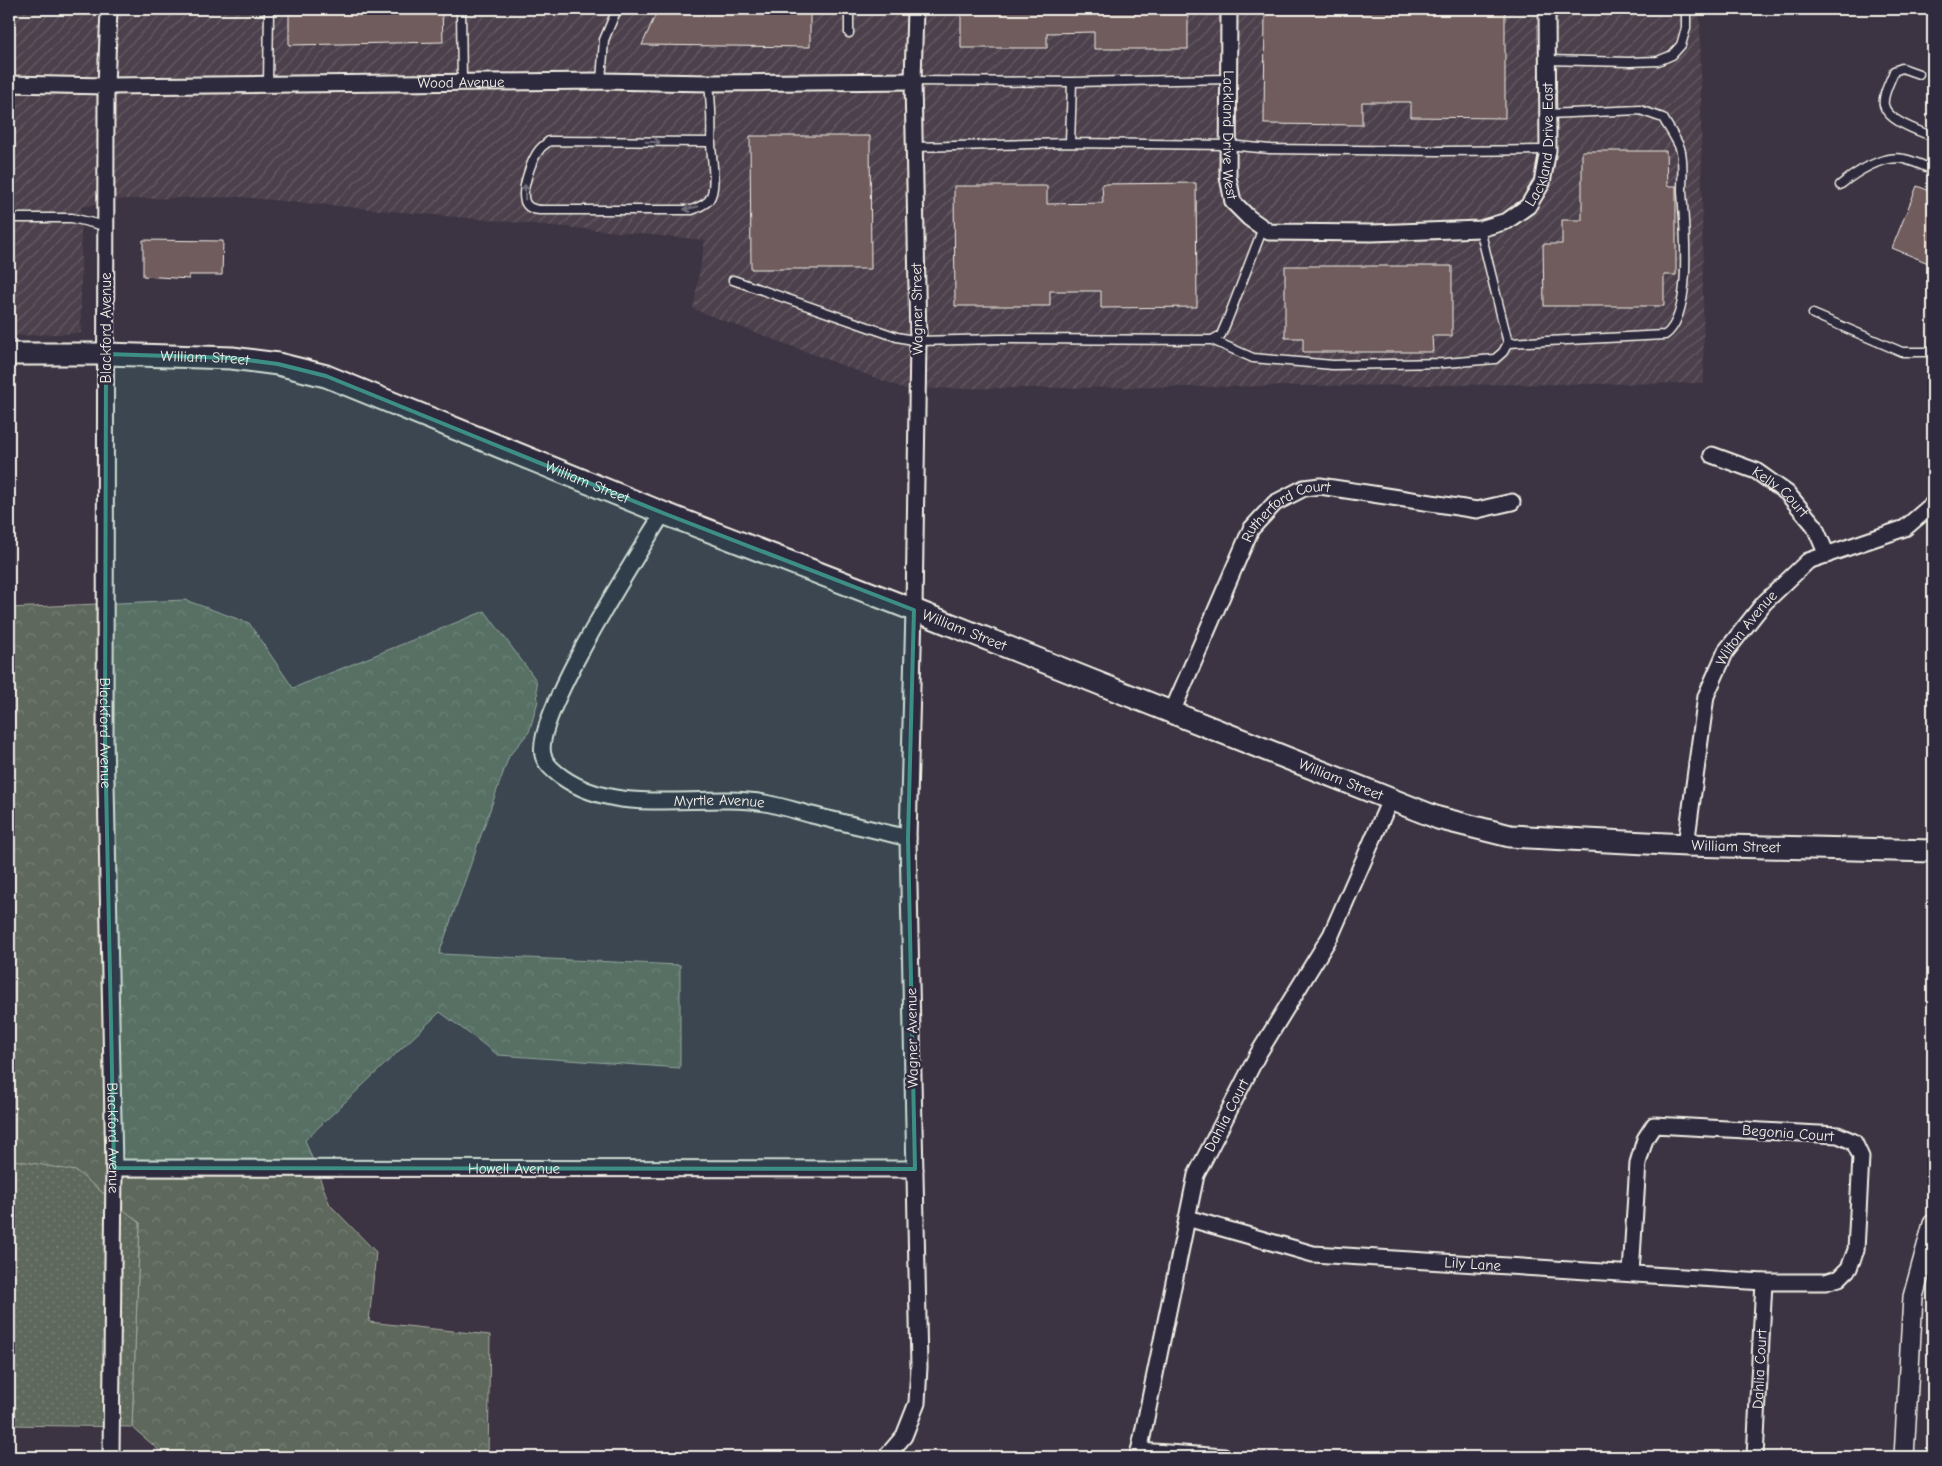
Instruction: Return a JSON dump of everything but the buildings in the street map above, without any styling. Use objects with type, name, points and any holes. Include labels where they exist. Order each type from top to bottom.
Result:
[{"type":"main road","name":"William Street","points":[[9,354],[106,354],[232,358],[278,364],[326,376],[663,513],[914,610],[1438,818],[1510,836],[1686,845],[1933,851]]},
{"type":"street","name":"Blackford Avenue","points":[[109,9],[106,86],[105,226],[105,736],[114,1168],[111,1457]]},
{"type":"street","name":"Wagner Street","points":[[914,610],[918,341],[913,81],[915,9]]},
{"type":"street","name":"Lackland Drive West","points":[[1229,9],[1228,178],[1233,202],[1249,218],[1269,232],[1372,233]]},
{"type":"street","name":"Lackland Drive East","points":[[1372,233],[1480,228],[1507,221],[1528,206],[1542,183],[1548,150],[1547,9]]},
{"type":"street","name":"Wood Avenue","points":[[9,84],[106,86],[601,81],[709,83],[913,81]]},
{"type":"street","name":"Kelly Court","points":[[1712,454],[1756,471],[1787,493],[1814,525],[1827,555]]},
{"type":"street","name":"Rutherford Court","points":[[1172,712],[1251,529],[1276,503],[1304,488],[1320,486],[1477,510],[1512,502]]},
{"type":"street","name":"Wilton Avenue","points":[[1686,845],[1706,696],[1726,651],[1764,602],[1808,561],[1905,528],[1933,504]]},
{"type":"street","name":"Myrtle Avenue","points":[[663,513],[566,679],[549,721],[543,755],[553,769],[574,786],[612,799],[732,799],[757,802],[908,838]]},
{"type":"street","name":"Wagner Avenue","points":[[886,1457],[904,1436],[917,1404],[919,1367],[908,838],[914,610]]},
{"type":"street","name":"Dahlia Court","points":[[1138,1454],[1196,1175],[1258,1054],[1331,935],[1390,800]]},
{"type":"street","name":"Begonia Court","points":[[1631,1273],[1638,1163],[1645,1139],[1654,1125],[1838,1135],[1854,1142],[1860,1158],[1856,1250],[1849,1268],[1839,1278],[1826,1282],[1764,1282]]},
{"type":"street","name":"Howell Avenue","points":[[114,1168],[914,1169]]},
{"type":"street","name":"Lily Lane","points":[[1188,1218],[1313,1254],[1764,1282]]},
{"type":"street","points":[[1904,1457],[1913,1297],[1933,1224]]},
{"type":"street","name":"Dahlia Court","points":[[1755,1457],[1764,1282]]},
{"type":"street","points":[[1138,1454],[1225,1457]]},
{"type":"lane","points":[[268,84],[269,9]]},
{"type":"lane","points":[[461,9],[462,82]]},
{"type":"lane","points":[[601,81],[604,40],[617,9]]},
{"type":"lane","points":[[849,9],[849,33]]},
{"type":"lane","points":[[1547,60],[1658,61],[1672,55],[1682,45],[1686,28],[1686,9]]},
{"type":"lane","points":[[1919,74],[1902,68],[1894,71],[1886,92],[1884,105],[1889,115],[1895,119],[1933,137]]},
{"type":"lane","points":[[913,81],[1072,82],[1228,79]]},
{"type":"lane","points":[[1070,143],[1072,82]]},
{"type":"lane","points":[[709,83],[713,129],[711,142],[713,191],[709,200],[692,210],[534,210],[527,206],[525,200],[524,183],[539,149],[549,141],[711,142]]},
{"type":"lane","points":[[1508,343],[1665,335],[1672,330],[1678,318],[1685,283],[1685,237],[1680,149],[1663,118],[1640,110],[1547,114]]},
{"type":"lane","points":[[915,147],[1070,143],[1228,145],[1270,149],[1548,150]]},
{"type":"lane","points":[[1840,185],[1860,169],[1880,162],[1902,158],[1933,170]]},
{"type":"lane","points":[[9,218],[72,218],[105,226]]},
{"type":"lane","points":[[1212,340],[1221,335],[1263,228]]},
{"type":"lane","points":[[732,280],[897,337],[918,341],[999,339],[1212,340],[1253,358],[1333,365],[1445,364],[1495,359],[1503,352],[1508,343],[1480,228]]},
{"type":"lane","points":[[1813,314],[1902,352],[1933,352]]},
{"type":"highlighted area","points":[[106,354],[232,358],[278,364],[326,376],[663,513],[914,610],[908,838],[915,1169],[114,1168],[105,736]]},
{"type":"shaded area","points":[[9,9],[1700,9],[1704,383],[905,389],[693,309],[705,240],[241,197],[125,199],[81,207],[81,333],[9,336]]},
{"type":"green space","points":[[185,600],[249,623],[293,688],[485,611],[536,680],[538,701],[529,732],[509,756],[439,954],[680,965],[680,1068],[498,1055],[440,1012],[305,1140],[330,1205],[376,1252],[369,1322],[490,1335],[488,1457],[167,1457],[132,1427],[140,1223],[9,1159],[9,608]]},
{"type":"green space","points":[[9,1159],[76,1171],[140,1223],[132,1427],[9,1425]]}]
